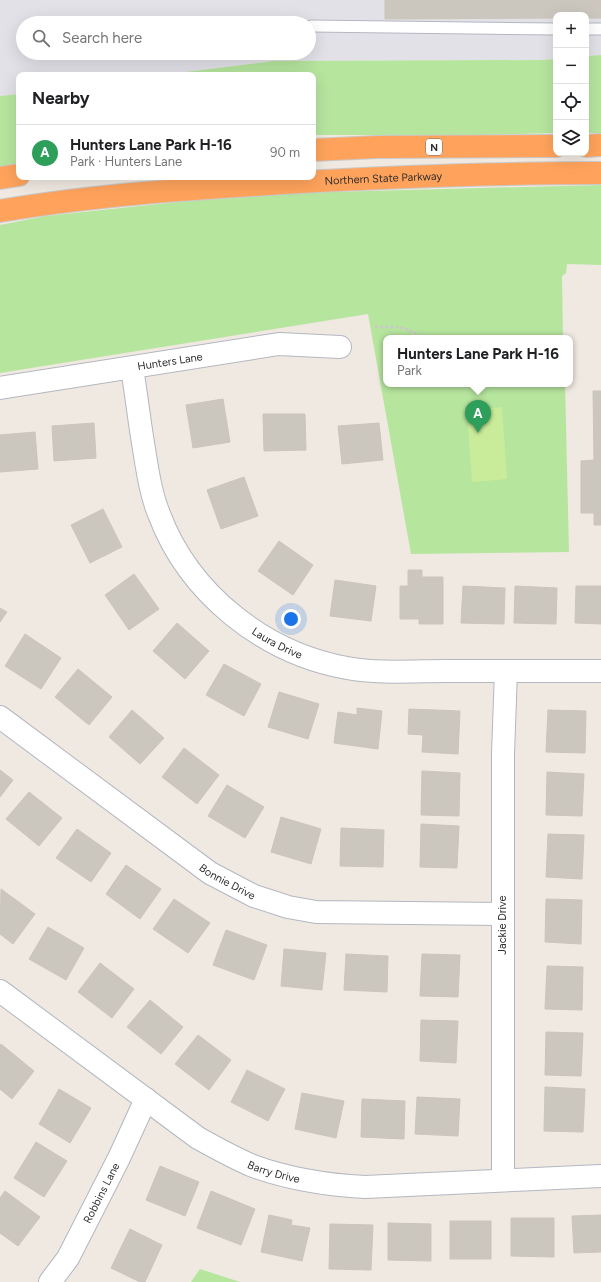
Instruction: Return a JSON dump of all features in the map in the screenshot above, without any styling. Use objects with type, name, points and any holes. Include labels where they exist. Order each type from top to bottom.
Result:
[{"type":"highway","points":[[589,146],[601,145]]},
{"type":"highway","name":"N","points":[[316,150],[376,147],[553,146]]},
{"type":"highway","name":"Northern State Parkway","points":[[0,212],[33,206],[176,190],[401,177],[513,173],[601,173]]},
{"type":"highway","points":[[0,178],[16,175]]},
{"type":"street","name":"Hunters Lane","points":[[0,388],[279,344],[340,347]]},
{"type":"street","name":"Laura Drive","points":[[132,368],[148,475],[159,514],[174,546],[188,568],[213,597],[237,619],[259,634],[298,655],[347,668],[389,671],[601,671]]},
{"type":"street","name":"Jackie Drive","points":[[502,1180],[502,754],[506,671]]},
{"type":"street","name":"Bonnie Drive","points":[[0,717],[210,873],[254,896],[288,907],[316,912],[502,914]]},
{"type":"street","name":"Barry Drive","points":[[0,991],[198,1138],[253,1166],[295,1179],[337,1186],[365,1187],[601,1176]]},
{"type":"street","name":"Robbins Lane","points":[[50,1282],[68,1258],[119,1158],[146,1099]]},
{"type":"lane","points":[[316,26],[553,29]]},
{"type":"lane","points":[[589,29],[601,29]]},
{"type":"path","points":[[375,327],[404,328],[418,335]]},
{"type":"shaded area","points":[[0,0],[601,0],[601,55],[589,56],[589,12],[553,12],[553,59],[273,61],[185,72],[16,72],[16,94],[0,96]]},
{"type":"green space","points":[[601,55],[601,133],[589,133],[589,56]]},
{"type":"green space","points":[[553,59],[553,133],[480,135],[316,135],[316,72],[185,72],[273,61]]},
{"type":"green space","points":[[16,94],[16,164],[0,167],[0,96]]},
{"type":"green space","points":[[601,185],[601,265],[567,264],[566,273],[562,276],[563,335],[383,335],[383,387],[565,387],[569,552],[411,554],[368,314],[0,373],[0,225],[46,216],[252,194]]},
{"type":"green space","points":[[502,407],[507,479],[472,482],[467,410]]},
{"type":"green space","points":[[200,1269],[240,1282],[191,1282]]},
{"type":"building","points":[[385,0],[601,0],[601,18],[589,18],[589,12],[553,12],[553,18],[385,19]]},
{"type":"building","points":[[593,391],[601,391],[601,525],[594,525],[594,513],[581,513],[581,461],[594,460]]},
{"type":"building","points":[[223,399],[230,442],[193,448],[186,405]]},
{"type":"building","points":[[263,414],[305,414],[306,450],[264,451]]},
{"type":"building","points":[[94,423],[96,458],[54,461],[52,426]]},
{"type":"building","points":[[379,423],[383,460],[342,464],[338,426]]},
{"type":"building","points":[[35,432],[38,469],[0,472],[0,435]]},
{"type":"building","points":[[244,477],[258,516],[221,529],[207,490]]},
{"type":"building","points":[[103,509],[122,547],[90,563],[71,525]]},
{"type":"building","points":[[279,541],[313,565],[293,595],[258,571]]},
{"type":"building","points":[[408,570],[422,570],[422,577],[443,577],[443,624],[419,624],[419,619],[400,619],[400,586],[408,586]]},
{"type":"building","points":[[134,574],[159,609],[129,630],[105,595]]},
{"type":"building","points":[[335,580],[376,586],[371,621],[330,616]]},
{"type":"building","points":[[463,586],[505,588],[504,624],[461,623]]},
{"type":"building","points":[[515,586],[557,588],[556,624],[514,623]]},
{"type":"building","points":[[576,586],[601,586],[601,624],[575,623]]},
{"type":"building","points":[[0,608],[7,612],[0,622]]},
{"type":"building","points":[[177,623],[209,651],[185,679],[153,651]]},
{"type":"building","points":[[25,634],[61,658],[41,689],[5,666]]},
{"type":"building","points":[[224,664],[261,684],[244,716],[206,695]]},
{"type":"building","points":[[78,669],[112,697],[89,725],[55,697]]},
{"type":"building","points":[[279,692],[319,704],[308,739],[268,727]]},
{"type":"building","points":[[357,708],[382,711],[378,749],[334,743],[338,712],[357,715]]},
{"type":"building","points":[[409,709],[460,711],[458,754],[422,752],[423,735],[408,734]]},
{"type":"building","points":[[132,710],[164,738],[140,764],[109,737]]},
{"type":"building","points":[[548,710],[586,711],[585,753],[546,752]]},
{"type":"building","points":[[184,748],[219,775],[197,804],[162,777]]},
{"type":"building","points":[[0,770],[13,780],[0,797]]},
{"type":"building","points":[[422,771],[460,773],[459,816],[421,815]]},
{"type":"building","points":[[547,772],[584,774],[582,816],[546,815]]},
{"type":"building","points":[[227,785],[264,807],[245,838],[208,816]]},
{"type":"building","points":[[29,792],[62,818],[39,846],[6,819]]},
{"type":"building","points":[[281,817],[321,829],[311,864],[271,852]]},
{"type":"building","points":[[421,824],[459,826],[457,868],[420,867]]},
{"type":"building","points":[[341,828],[384,830],[383,867],[340,866]]},
{"type":"building","points":[[77,829],[111,853],[91,882],[56,858]]},
{"type":"building","points":[[548,834],[584,835],[582,879],[546,877]]},
{"type":"building","points":[[126,865],[161,889],[140,919],[106,894]]},
{"type":"building","points":[[1,889],[35,914],[13,944],[0,934]]},
{"type":"building","points":[[174,899],[210,923],[188,953],[153,929]]},
{"type":"building","points":[[546,899],[582,900],[581,944],[545,942]]},
{"type":"building","points":[[48,927],[84,948],[66,980],[29,959]]},
{"type":"building","points":[[226,930],[267,945],[254,980],[213,965]]},
{"type":"building","points":[[284,949],[326,953],[322,990],[281,986]]},
{"type":"building","points":[[346,954],[388,956],[387,992],[344,990]]},
{"type":"building","points":[[422,954],[460,955],[458,997],[420,996]]},
{"type":"building","points":[[100,963],[134,989],[112,1018],[78,992]]},
{"type":"building","points":[[547,966],[583,967],[582,1010],[545,1009]]},
{"type":"building","points":[[150,1000],[183,1027],[161,1054],[127,1027]]},
{"type":"building","points":[[421,1020],[458,1021],[456,1063],[420,1061]]},
{"type":"building","points":[[546,1032],[583,1033],[581,1076],[545,1075]]},
{"type":"building","points":[[198,1035],[231,1060],[209,1090],[175,1064]]},
{"type":"building","points":[[1,1044],[34,1071],[12,1099],[0,1089]]},
{"type":"building","points":[[247,1070],[285,1089],[268,1121],[231,1102]]},
{"type":"building","points":[[545,1087],[585,1089],[583,1132],[544,1131]]},
{"type":"building","points":[[59,1089],[91,1108],[70,1143],[39,1124]]},
{"type":"building","points":[[302,1093],[344,1101],[336,1138],[295,1129]]},
{"type":"building","points":[[417,1097],[460,1099],[458,1136],[415,1134]]},
{"type":"building","points":[[362,1099],[405,1101],[404,1139],[361,1137]]},
{"type":"building","points":[[36,1142],[67,1161],[44,1197],[14,1178]]},
{"type":"building","points":[[160,1166],[199,1182],[185,1216],[146,1200]]},
{"type":"building","points":[[5,1191],[40,1217],[18,1246],[0,1233],[0,1198]]},
{"type":"building","points":[[211,1191],[255,1209],[241,1245],[197,1228]]},
{"type":"building","points":[[269,1215],[292,1220],[291,1225],[310,1228],[302,1261],[261,1252]]},
{"type":"building","points":[[601,1215],[601,1252],[574,1253],[572,1216]]},
{"type":"building","points":[[511,1218],[554,1218],[554,1257],[511,1256]]},
{"type":"building","points":[[450,1221],[491,1221],[491,1259],[450,1259]]},
{"type":"building","points":[[388,1223],[431,1224],[431,1261],[388,1260]]},
{"type":"building","points":[[330,1224],[373,1225],[371,1270],[329,1269]]},
{"type":"building","points":[[130,1229],[162,1245],[145,1282],[140,1282],[111,1268]]},
{"type":"place","name":"Hunters Lane Park H-16","points":[[478,433]]}]
